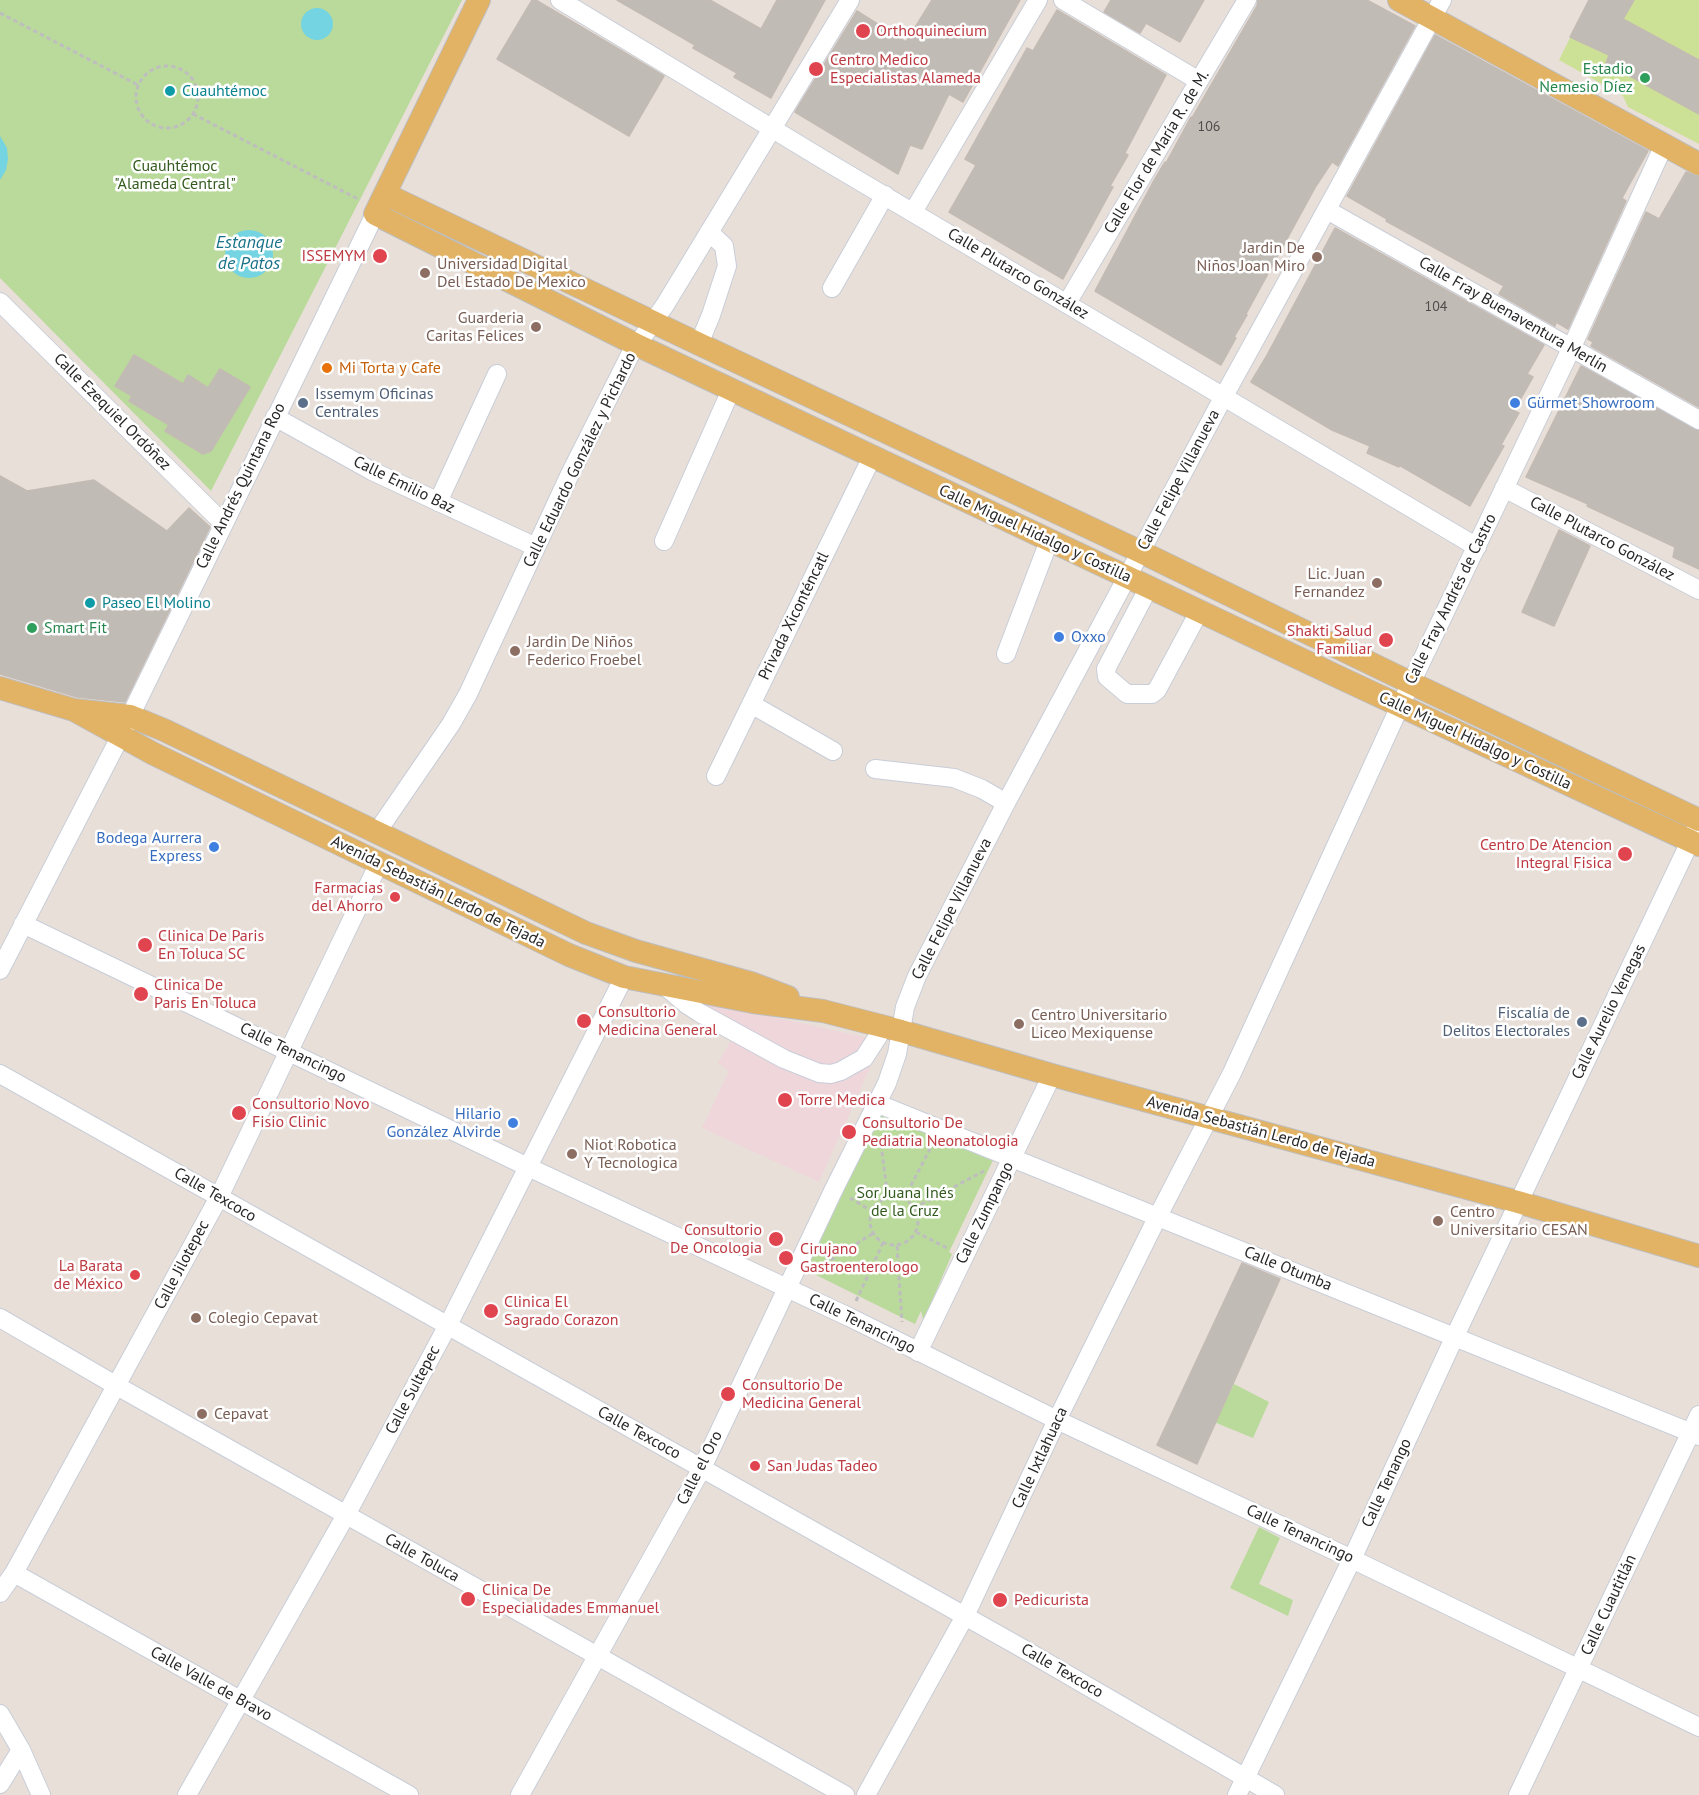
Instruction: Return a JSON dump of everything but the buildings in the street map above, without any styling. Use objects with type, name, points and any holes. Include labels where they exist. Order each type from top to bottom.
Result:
[{"type":"main road","name":"Calle Andrés Quintana Roo","points":[[379,206],[479,0]]},
{"type":"main road","points":[[1399,0],[1437,9],[1699,164]]},
{"type":"main road","name":"Calle Miguel Hidalgo y Costilla","points":[[379,206],[654,323],[1141,552],[1411,683],[1697,832]]},
{"type":"main road","name":"Calle Miguel Hidalgo y Costilla","points":[[379,206],[637,345],[872,457],[1400,706],[1697,832]]},
{"type":"main road","name":"Avenida Sebastián Lerdo de Tejada","points":[[0,688],[125,726],[379,863],[569,955],[624,977],[666,987],[753,1002],[823,1011]]},
{"type":"main road","name":"Avenida Sebastián Lerdo de Tejada","points":[[125,726],[164,730],[604,940],[688,967],[751,983],[823,1011],[1518,1202],[1699,1256]]},
{"type":"street","name":"Calle Plutarco González","points":[[560,0],[771,128],[1477,547]]},
{"type":"street","name":"Calle Eduardo González y Pichardo","points":[[377,832],[451,724],[468,694],[601,409],[637,345],[654,323],[850,0]]},
{"type":"street","points":[[913,212],[1038,0]]},
{"type":"street","points":[[1063,0],[1199,81]]},
{"type":"street","name":"Calle Flor de María R. de M.","points":[[1067,303],[1247,0]]},
{"type":"street","name":"Calle Felipe Villanueva","points":[[893,1029],[905,1007],[917,976],[1006,802],[1224,396],[1437,9]]},
{"type":"street","name":"Calle Fray Andrés de Castro","points":[[1209,1118],[1254,1028],[1400,706],[1571,349],[1664,145]]},
{"type":"street","points":[[832,288],[885,195]]},
{"type":"street","name":"Calle Andrés Quintana Roo","points":[[0,970],[125,726],[379,206]]},
{"type":"street","name":"Calle Fray Buenaventura Merlín","points":[[1327,210],[1699,420]]},
{"type":"street","points":[[699,344],[728,266],[724,246],[709,232]]},
{"type":"street","name":"Calle Ezequiel Ordóñez","points":[[0,302],[223,523]]},
{"type":"street","points":[[438,502],[497,374]]},
{"type":"street","points":[[663,541],[731,390]]},
{"type":"street","name":"Calle Emilio Baz","points":[[275,417],[372,471],[536,547]]},
{"type":"street","name":"Privada Xiconténcatl","points":[[716,776],[872,457]]},
{"type":"street","name":"Calle Plutarco González","points":[[1504,488],[1699,590]]},
{"type":"street","points":[[1006,654],[1049,541]]},
{"type":"street","points":[[1149,587],[1106,669],[1107,677],[1127,694],[1152,694],[1157,690],[1199,612]]},
{"type":"street","points":[[751,704],[833,751]]},
{"type":"street","points":[[875,769],[954,777],[1006,802]]},
{"type":"street","name":"Calle Aurelio Venegas","points":[[1518,1202],[1697,832]]},
{"type":"street","name":"Calle Jilotepec","points":[[0,1593],[14,1573],[219,1197],[379,863]]},
{"type":"street","name":"Calle Tenancingo","points":[[23,924],[528,1167],[849,1317],[1057,1420],[1352,1559],[1699,1727]]},
{"type":"street","name":"Calle Sultepec","points":[[187,1795],[346,1515],[448,1325],[624,977]]},
{"type":"street","points":[[666,987],[700,1013],[784,1059],[819,1073],[831,1074],[841,1071],[864,1058],[893,1029]]},
{"type":"street","name":"Calle el Oro","points":[[520,1795],[702,1468],[892,1068],[893,1029]]},
{"type":"street","name":"Calle Texcoco","points":[[0,1074],[965,1616],[1275,1795]]},
{"type":"street","name":"Calle Zumpango","points":[[911,1348],[964,1256],[1052,1075]]},
{"type":"street","name":"Calle Otumba","points":[[876,1103],[1694,1434]]},
{"type":"street","name":"Calle Ixtlahuaca","points":[[866,1795],[965,1616],[1057,1420],[1209,1118]]},
{"type":"street","name":"Calle Tenango","points":[[1237,1795],[1352,1559],[1518,1202]]},
{"type":"street","name":"Calle Toluca","points":[[0,1318],[845,1795]]},
{"type":"street","name":"Calle Cuautitlán","points":[[1518,1795],[1694,1434],[1699,1415]]},
{"type":"street","name":"Calle Valle de Bravo","points":[[14,1573],[409,1795]]},
{"type":"street","points":[[0,1714],[21,1750],[40,1795]]},
{"type":"street","points":[[0,1784],[21,1750]]},
{"type":"path","points":[[0,13],[138,85]]},
{"type":"path","points":[[159,67],[177,68],[186,72],[196,85],[198,100],[193,114],[180,126],[161,128],[152,125],[139,112],[135,94],[138,85],[143,76],[159,67]]},
{"type":"path","points":[[193,114],[379,206]]},
{"type":"path","points":[[876,1103],[888,1198]]},
{"type":"path","points":[[904,1199],[941,1129]]},
{"type":"path","points":[[914,1208],[1012,1157]]},
{"type":"path","points":[[834,1189],[872,1211]]},
{"type":"path","points":[[888,1198],[904,1199],[914,1208],[918,1219],[916,1232],[906,1243],[897,1246],[883,1243],[872,1234],[869,1225],[874,1206],[888,1198]]},
{"type":"path","points":[[916,1232],[964,1256]]},
{"type":"path","points":[[815,1270],[872,1234]]},
{"type":"path","points":[[849,1317],[883,1243]]},
{"type":"path","points":[[897,1246],[911,1348]]},
{"type":"shaded area","name":"Torre Medica","points":[[710,1003],[882,1041],[819,1182],[702,1128],[729,1071],[718,1063],[731,1040],[703,1027]]},
{"type":"green space","name":"Cuauhtémoc \"Alameda Central\"","points":[[0,0],[462,0],[211,491],[0,278]]},
{"type":"green space","name":"Estadio Nemesio Díez","points":[[1589,0],[1699,0],[1699,144],[1628,107],[1623,96],[1559,60]]},
{"type":"green space","name":"Sor Juana Inés de la Cruz","points":[[880,1109],[995,1156],[949,1252],[952,1254],[925,1317],[923,1319],[921,1311],[915,1324],[806,1270]]},
{"type":"green space","points":[[1234,1384],[1269,1402],[1253,1438],[1214,1422]]},
{"type":"green space","points":[[1259,1527],[1280,1538],[1259,1584],[1293,1600],[1288,1616],[1230,1588]]},
{"type":"water","points":[[317,8],[328,13],[333,24],[328,35],[317,40],[306,35],[301,24],[306,13]]},
{"type":"water","points":[[0,136],[7,148],[8,159],[6,170],[0,180]]},
{"type":"water","name":"Estanque de Patos","points":[[249,230],[266,237],[273,254],[266,271],[249,278],[232,271],[225,254],[232,237]]},
{"type":"place","name":"Orthoquinecium","points":[[863,31]]},
{"type":"place","name":"Centro Medico Especialistas Alameda","points":[[816,69]]},
{"type":"place","name":"Estadio Nemesio Díez","points":[[1645,78]]},
{"type":"place","name":"Cuauhtémoc","points":[[170,91]]},
{"type":"place","name":"ISSEMYM","points":[[380,256]]},
{"type":"place","name":"Jardin De Niños Joan Miro","points":[[1317,257]]},
{"type":"place","name":"Universidad Digital Del Estado De Mexico","points":[[425,273]]},
{"type":"place","name":"Guarderia Caritas Felices","points":[[536,327]]},
{"type":"place","name":"Mi Torta y Cafe","points":[[327,368]]},
{"type":"place","name":"Issemym Oficinas Centrales","points":[[303,403]]},
{"type":"place","name":"Gürmet Showroom","points":[[1515,403]]},
{"type":"place","name":"Lic. Juan Fernandez","points":[[1377,583]]},
{"type":"place","name":"Paseo El Molino","points":[[90,603]]},
{"type":"place","name":"Smart Fit","points":[[32,628]]},
{"type":"place","name":"Oxxo","points":[[1059,637]]},
{"type":"place","name":"Shakti Salud Familiar","points":[[1386,640]]},
{"type":"place","name":"Jardin De Niños Federico Froebel","points":[[515,651]]},
{"type":"place","name":"Bodega Aurrera Express","points":[[214,847]]},
{"type":"place","name":"Centro De Atencion Integral Fisica","points":[[1625,854]]},
{"type":"place","name":"Farmacias del Ahorro","points":[[395,897]]},
{"type":"place","name":"Clinica De Paris En Toluca SC","points":[[145,945]]},
{"type":"place","name":"Clinica De Paris En Toluca","points":[[141,994]]},
{"type":"place","name":"Consultorio Medicina General","points":[[584,1021]]},
{"type":"place","name":"Fiscalía de Delitos Electorales","points":[[1582,1022]]},
{"type":"place","name":"Centro Universitario Liceo Mexiquense","points":[[1019,1024]]},
{"type":"place","name":"Torre Medica","points":[[785,1100]]},
{"type":"place","name":"Consultorio Novo Fisio Clinic","points":[[239,1113]]},
{"type":"place","name":"Hilario González Alvirde","points":[[513,1123]]},
{"type":"place","name":"Consultorio De Pediatria Neonatologia","points":[[849,1132]]},
{"type":"place","name":"Niot Robotica Y Tecnologica","points":[[572,1154]]},
{"type":"place","name":"Centro Universitario CESAN","points":[[1438,1221]]},
{"type":"place","name":"Consultorio De Oncologia","points":[[776,1239]]},
{"type":"place","name":"Cirujano Gastroenterologo","points":[[786,1258]]},
{"type":"place","name":"La Barata de México","points":[[135,1275]]},
{"type":"place","name":"Clinica El Sagrado Corazon","points":[[491,1311]]},
{"type":"place","name":"Colegio Cepavat","points":[[196,1318]]},
{"type":"place","name":"Consultorio De Medicina General","points":[[728,1394]]},
{"type":"place","name":"Cepavat","points":[[202,1414]]},
{"type":"place","name":"San Judas Tadeo","points":[[755,1466]]},
{"type":"place","name":"Clinica De Especialidades Emmanuel","points":[[468,1599]]},
{"type":"place","name":"Pedicurista","points":[[1000,1600]]}]
